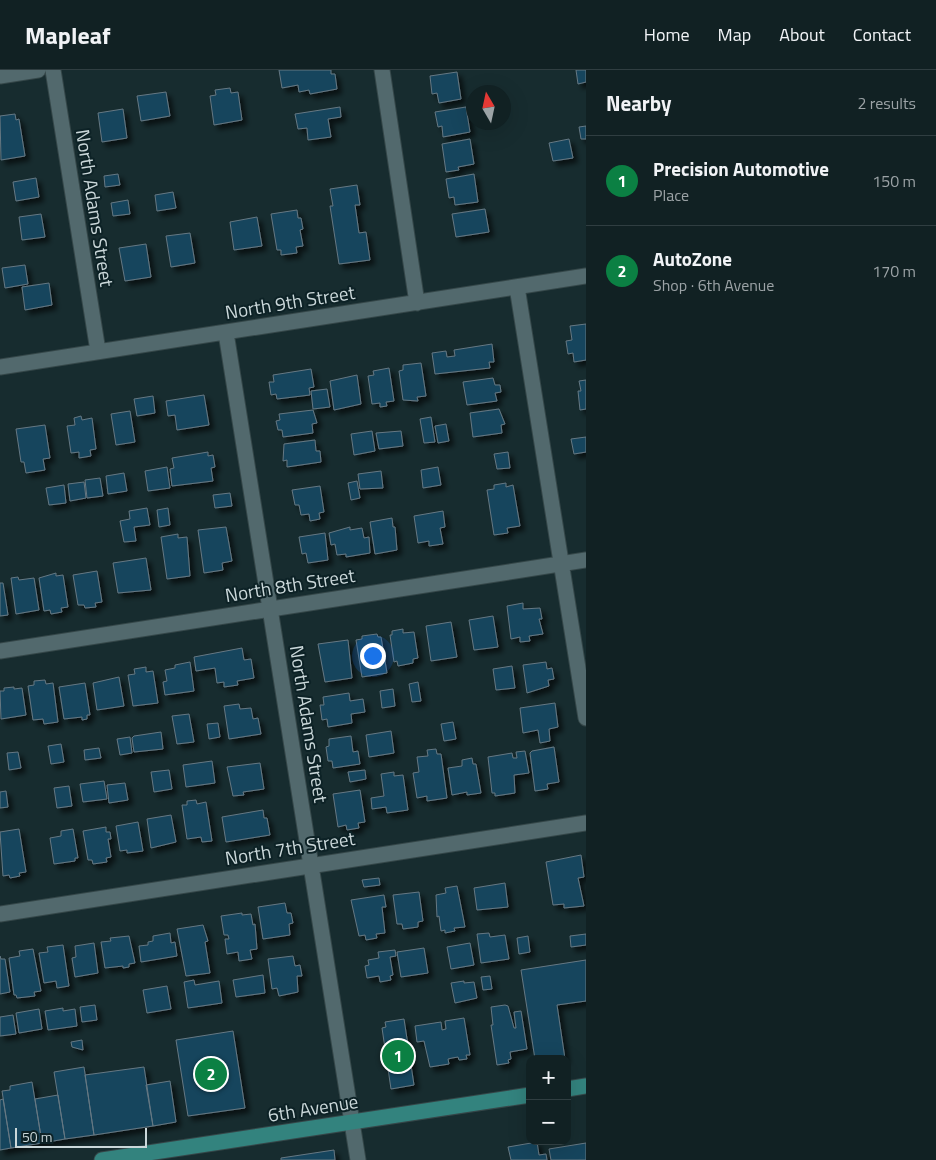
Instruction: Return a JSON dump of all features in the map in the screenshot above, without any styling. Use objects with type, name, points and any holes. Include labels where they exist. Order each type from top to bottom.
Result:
[{"type":"main road","points":[[571,1088],[586,1086]]},
{"type":"main road","name":"6th Avenue","points":[[102,1160],[526,1096]]},
{"type":"street","points":[[0,76],[38,70]]},
{"type":"street","name":"North Adams Street","points":[[53,70],[98,351]]},
{"type":"street","points":[[382,70],[417,303]]},
{"type":"street","name":"North 9th Street","points":[[0,366],[226,333],[586,276]]},
{"type":"street","points":[[517,287],[586,718]]},
{"type":"street","name":"North Adams Street","points":[[226,333],[358,1160]]},
{"type":"street","name":"North 8th Street","points":[[0,651],[586,560]]},
{"type":"street","name":"North 7th Street","points":[[0,914],[311,864],[586,823]]},
{"type":"building","points":[[279,70],[331,70],[331,74],[335,74],[337,89],[310,94],[309,90],[299,92],[298,85],[282,88]]},
{"type":"building","points":[[576,70],[586,70],[586,82],[578,84]]},
{"type":"building","points":[[457,72],[461,99],[439,103],[437,93],[432,94],[430,76]]},
{"type":"building","points":[[230,88],[231,93],[238,92],[242,120],[214,125],[210,96],[216,95],[215,90]]},
{"type":"building","points":[[166,92],[170,116],[141,121],[137,96]]},
{"type":"building","points":[[340,107],[341,117],[328,119],[331,137],[308,140],[307,128],[298,129],[295,114]]},
{"type":"building","points":[[466,107],[466,130],[470,130],[470,132],[443,137],[442,126],[438,127],[435,112]]},
{"type":"building","points":[[123,109],[127,138],[102,142],[98,113]]},
{"type":"building","points":[[15,114],[16,120],[19,119],[25,156],[1,160],[0,116]]},
{"type":"building","points":[[586,126],[586,139],[581,139],[579,127]]},
{"type":"building","points":[[470,139],[474,164],[458,167],[459,170],[446,172],[442,144]]},
{"type":"building","points":[[569,139],[573,158],[553,161],[549,143]]},
{"type":"building","points":[[118,174],[120,185],[105,187],[104,176]]},
{"type":"building","points":[[474,174],[478,202],[455,205],[454,197],[449,198],[446,179]]},
{"type":"building","points":[[36,178],[39,197],[16,201],[13,182]]},
{"type":"building","points":[[357,185],[360,205],[355,205],[359,233],[366,232],[370,260],[339,264],[330,206],[333,206],[330,189]]},
{"type":"building","points":[[173,192],[176,208],[157,211],[155,195]]},
{"type":"building","points":[[128,200],[130,214],[113,216],[111,203]]},
{"type":"building","points":[[485,209],[489,232],[456,237],[452,214]]},
{"type":"building","points":[[297,210],[303,229],[300,230],[303,246],[296,247],[297,253],[281,255],[281,250],[277,250],[271,214]]},
{"type":"building","points":[[41,214],[45,237],[22,240],[19,217]]},
{"type":"building","points":[[257,217],[262,246],[234,250],[230,222]]},
{"type":"building","points":[[190,233],[195,263],[171,267],[166,236]]},
{"type":"building","points":[[146,244],[151,277],[125,281],[119,248]]},
{"type":"building","points":[[25,265],[28,284],[5,288],[2,268]]},
{"type":"building","points":[[49,283],[52,305],[25,310],[22,287]]},
{"type":"building","points":[[586,324],[586,360],[574,362],[573,353],[568,354],[566,341],[572,340],[570,326]]},
{"type":"building","points":[[492,344],[494,362],[489,362],[490,368],[435,374],[432,353],[446,351],[447,357],[455,356],[454,350]]},
{"type":"building","points":[[421,363],[426,396],[417,397],[418,401],[403,400],[399,371],[403,370],[403,365]]},
{"type":"building","points":[[389,368],[394,401],[386,402],[387,406],[380,407],[380,403],[372,404],[368,376],[374,375],[373,371]]},
{"type":"building","points":[[311,369],[314,387],[309,388],[310,395],[277,399],[276,394],[271,395],[269,382],[274,382],[273,375]]},
{"type":"building","points":[[357,375],[361,404],[334,410],[330,381]]},
{"type":"building","points":[[493,378],[495,385],[500,385],[501,392],[495,393],[497,401],[467,405],[463,382]]},
{"type":"building","points":[[586,380],[586,409],[580,410],[578,391],[581,391],[579,381]]},
{"type":"building","points":[[327,389],[330,407],[313,409],[311,391]]},
{"type":"building","points":[[204,395],[209,425],[177,430],[175,415],[168,416],[166,401]]},
{"type":"building","points":[[153,396],[155,413],[137,416],[134,399]]},
{"type":"building","points":[[499,409],[505,424],[501,425],[502,433],[473,437],[470,413]]},
{"type":"building","points":[[313,410],[317,423],[312,424],[313,433],[283,437],[282,430],[278,430],[276,421],[280,420],[279,414]]},
{"type":"building","points":[[130,411],[135,442],[116,445],[111,414]]},
{"type":"building","points":[[81,416],[82,420],[92,418],[96,449],[90,450],[91,456],[79,458],[79,452],[71,453],[67,426],[75,425],[74,418]]},
{"type":"building","points":[[431,417],[435,442],[424,443],[420,419]]},
{"type":"building","points":[[446,424],[449,441],[438,443],[435,426]]},
{"type":"building","points":[[45,425],[50,458],[43,459],[45,470],[26,473],[24,462],[21,462],[16,429]]},
{"type":"building","points":[[372,431],[375,451],[354,455],[351,434]]},
{"type":"building","points":[[401,431],[403,446],[379,449],[376,433]]},
{"type":"building","points":[[586,437],[586,452],[574,454],[571,439]]},
{"type":"building","points":[[315,440],[316,451],[320,451],[321,462],[287,467],[287,460],[283,461],[284,444]]},
{"type":"building","points":[[208,452],[208,456],[213,455],[215,467],[211,468],[213,481],[172,486],[170,469],[174,468],[172,458]]},
{"type":"building","points":[[508,452],[510,468],[497,469],[494,454]]},
{"type":"building","points":[[167,467],[170,488],[148,491],[145,471]]},
{"type":"building","points":[[438,467],[441,485],[423,488],[421,470]]},
{"type":"building","points":[[381,471],[383,488],[360,489],[358,474]]},
{"type":"building","points":[[124,473],[127,491],[108,494],[106,476]]},
{"type":"building","points":[[100,478],[103,496],[87,498],[85,480]]},
{"type":"building","points":[[357,481],[360,498],[351,500],[348,483]]},
{"type":"building","points":[[84,482],[86,498],[70,501],[68,484]]},
{"type":"building","points":[[506,483],[506,487],[513,485],[520,526],[507,528],[508,533],[494,535],[487,490],[494,489],[494,485]]},
{"type":"building","points":[[64,485],[66,503],[49,505],[46,488]]},
{"type":"building","points":[[320,486],[324,512],[319,513],[320,519],[310,521],[309,514],[301,515],[299,505],[295,505],[292,490]]},
{"type":"building","points":[[230,493],[232,506],[215,508],[213,495]]},
{"type":"building","points":[[147,508],[150,525],[134,527],[136,541],[124,542],[120,521],[130,519],[129,511]]},
{"type":"building","points":[[168,508],[170,525],[159,527],[157,510]]},
{"type":"building","points":[[443,511],[445,527],[440,528],[443,544],[429,546],[429,541],[418,543],[414,516]]},
{"type":"building","points":[[392,518],[393,527],[395,527],[397,550],[375,554],[370,522]]},
{"type":"building","points":[[226,527],[232,561],[222,563],[223,570],[204,573],[198,530]]},
{"type":"building","points":[[350,527],[350,530],[362,528],[364,538],[369,537],[370,553],[346,557],[346,554],[337,555],[335,544],[331,545],[329,533]]},
{"type":"building","points":[[325,533],[328,560],[308,563],[306,553],[302,554],[299,537]]},
{"type":"building","points":[[178,534],[178,538],[187,537],[190,576],[167,579],[161,537]]},
{"type":"building","points":[[146,558],[151,590],[118,593],[113,563]]},
{"type":"building","points":[[97,571],[102,602],[95,603],[96,607],[85,608],[84,605],[78,605],[73,575]]},
{"type":"building","points":[[56,573],[56,576],[63,575],[68,607],[61,608],[62,612],[51,614],[50,610],[44,611],[39,578]]},
{"type":"building","points":[[18,577],[19,580],[34,578],[39,610],[16,614],[11,578]]},
{"type":"building","points":[[0,583],[3,583],[8,615],[0,616]]},
{"type":"building","points":[[523,603],[523,609],[540,608],[542,619],[539,619],[543,634],[529,636],[530,641],[520,642],[520,637],[511,639],[507,606]]},
{"type":"building","points":[[493,616],[498,647],[474,650],[469,620]]},
{"type":"building","points":[[451,622],[457,657],[431,661],[426,626]]},
{"type":"building","points":[[403,629],[403,633],[414,632],[418,658],[413,659],[413,663],[398,666],[397,661],[394,662],[390,635],[392,635],[392,631]]},
{"type":"building","points":[[377,634],[378,637],[381,637],[387,673],[362,677],[356,640],[362,639],[362,636]]},
{"type":"building","points":[[348,640],[352,678],[325,682],[318,644]]},
{"type":"building","points":[[242,648],[244,660],[251,659],[254,678],[237,681],[238,685],[224,687],[224,682],[217,683],[215,668],[196,671],[194,657]]},
{"type":"building","points":[[190,662],[194,691],[165,695],[163,682],[167,681],[165,670],[175,668],[175,665]]},
{"type":"building","points":[[546,662],[547,669],[552,668],[554,679],[548,680],[549,686],[527,693],[523,665]]},
{"type":"building","points":[[512,666],[515,688],[496,690],[493,669]]},
{"type":"building","points":[[146,667],[146,672],[153,671],[158,703],[133,706],[128,675],[135,674],[134,669]]},
{"type":"building","points":[[119,677],[124,706],[97,710],[93,683]]},
{"type":"building","points":[[45,680],[46,684],[53,683],[58,722],[44,724],[43,719],[33,720],[28,686],[34,685],[34,681]]},
{"type":"building","points":[[418,682],[421,701],[412,702],[409,684]]},
{"type":"building","points":[[85,683],[90,715],[87,715],[87,719],[82,720],[82,717],[64,719],[59,687]]},
{"type":"building","points":[[14,687],[14,689],[22,688],[26,715],[1,719],[0,691],[4,691],[4,688]]},
{"type":"building","points":[[393,689],[395,706],[382,708],[380,691]]},
{"type":"building","points":[[349,693],[350,701],[363,699],[365,712],[351,714],[352,723],[328,727],[327,719],[322,720],[320,705],[324,705],[323,697]]},
{"type":"building","points":[[555,703],[558,727],[549,729],[550,741],[540,743],[538,730],[523,733],[520,708]]},
{"type":"building","points":[[239,704],[240,709],[251,708],[253,719],[258,718],[261,734],[229,739],[224,706]]},
{"type":"building","points":[[189,714],[194,742],[177,744],[172,716]]},
{"type":"building","points":[[453,722],[456,739],[444,741],[441,724]]},
{"type":"building","points":[[218,723],[220,737],[209,739],[207,724]]},
{"type":"building","points":[[391,731],[394,753],[369,757],[366,735]]},
{"type":"building","points":[[161,732],[163,749],[134,752],[132,738],[134,736]]},
{"type":"building","points":[[351,736],[353,752],[358,751],[360,764],[333,768],[332,761],[328,761],[326,747],[329,746],[329,739]]},
{"type":"building","points":[[130,737],[132,753],[120,755],[117,739]]},
{"type":"building","points":[[61,744],[64,762],[51,764],[48,746]]},
{"type":"building","points":[[554,747],[559,782],[547,784],[548,789],[535,791],[530,753]]},
{"type":"building","points":[[99,748],[101,758],[85,760],[84,750]]},
{"type":"building","points":[[436,749],[437,754],[441,754],[447,798],[427,801],[427,796],[417,798],[413,773],[419,772],[417,757],[428,756],[427,750]]},
{"type":"building","points":[[525,751],[529,773],[514,775],[515,793],[495,796],[495,793],[492,793],[488,757],[512,753],[513,758],[517,758],[516,752]]},
{"type":"building","points":[[18,752],[21,768],[9,770],[7,753]]},
{"type":"building","points":[[472,758],[473,764],[476,764],[481,793],[467,795],[467,792],[452,795],[448,768],[462,766],[462,760]]},
{"type":"building","points":[[212,761],[215,783],[186,787],[183,765]]},
{"type":"building","points":[[260,763],[264,789],[243,792],[244,795],[233,796],[227,767]]},
{"type":"building","points":[[169,770],[172,789],[154,792],[151,772]]},
{"type":"building","points":[[365,770],[366,779],[350,782],[348,772]]},
{"type":"building","points":[[394,772],[394,776],[403,775],[408,810],[387,813],[386,807],[372,809],[371,798],[384,796],[381,774]]},
{"type":"building","points":[[104,781],[107,799],[83,802],[80,784]]},
{"type":"building","points":[[125,783],[128,800],[109,803],[107,785]]},
{"type":"building","points":[[69,786],[72,806],[57,808],[54,788]]},
{"type":"building","points":[[360,790],[365,822],[358,823],[359,828],[347,830],[346,825],[338,827],[333,794]]},
{"type":"building","points":[[6,791],[8,807],[0,808],[0,792]]},
{"type":"building","points":[[196,800],[197,804],[206,802],[212,841],[202,842],[201,837],[187,839],[182,805],[187,805],[187,801]]},
{"type":"building","points":[[263,810],[264,818],[267,818],[270,835],[226,842],[222,817]]},
{"type":"building","points":[[171,815],[176,842],[151,848],[147,819]]},
{"type":"building","points":[[138,822],[143,851],[127,853],[127,850],[120,851],[116,826]]},
{"type":"building","points":[[106,827],[106,832],[110,832],[111,839],[108,839],[111,857],[106,858],[107,862],[93,864],[92,860],[88,860],[83,831]]},
{"type":"building","points":[[19,829],[26,872],[19,873],[20,876],[10,878],[9,875],[3,876],[0,832]]},
{"type":"building","points":[[73,829],[78,858],[75,858],[75,861],[54,864],[50,838],[61,836],[61,831]]},
{"type":"building","points":[[581,855],[584,877],[578,878],[584,906],[564,908],[564,904],[553,905],[546,862]]},
{"type":"building","points":[[379,878],[380,885],[364,887],[362,880]]},
{"type":"building","points":[[505,883],[508,907],[477,910],[474,888]]},
{"type":"building","points":[[457,886],[465,927],[454,928],[455,931],[445,933],[445,930],[441,931],[439,916],[437,917],[436,895],[446,893],[445,888]]},
{"type":"building","points":[[419,892],[423,921],[418,922],[418,927],[403,929],[402,924],[397,924],[393,895]]},
{"type":"building","points":[[384,895],[386,907],[382,907],[385,933],[376,934],[377,938],[366,940],[365,935],[359,936],[351,900]]},
{"type":"building","points":[[285,903],[287,913],[291,913],[293,923],[289,924],[290,935],[263,939],[258,907]]},
{"type":"building","points":[[242,913],[242,915],[251,914],[253,925],[255,924],[257,949],[250,950],[252,959],[239,961],[238,952],[227,954],[225,939],[229,939],[228,935],[224,935],[221,916]]},
{"type":"building","points":[[203,925],[208,941],[205,942],[210,973],[186,976],[177,929]]},
{"type":"building","points":[[170,933],[171,943],[175,942],[177,956],[141,962],[139,946],[148,945],[148,942],[153,941],[153,936]]},
{"type":"building","points":[[489,933],[490,937],[505,935],[509,959],[481,963],[477,934]]},
{"type":"building","points":[[586,934],[586,945],[571,947],[570,936]]},
{"type":"building","points":[[129,936],[135,963],[123,968],[123,966],[105,968],[101,942],[111,941],[110,938]]},
{"type":"building","points":[[528,936],[530,952],[519,954],[517,938]]},
{"type":"building","points":[[94,943],[98,973],[75,977],[72,958],[76,957],[75,946]]},
{"type":"building","points":[[470,943],[474,965],[451,969],[447,947]]},
{"type":"building","points":[[63,945],[69,986],[57,988],[56,981],[44,983],[39,953],[48,952],[47,947]]},
{"type":"building","points":[[424,948],[428,973],[401,977],[397,952]]},
{"type":"building","points":[[33,949],[41,991],[34,992],[35,996],[17,998],[14,995],[9,958],[20,956],[19,951]]},
{"type":"building","points":[[395,950],[396,956],[390,957],[393,975],[390,976],[391,980],[380,982],[379,976],[367,978],[365,966],[369,965],[368,960],[379,958],[378,952]]},
{"type":"building","points":[[0,956],[1,959],[5,959],[10,992],[0,994]]},
{"type":"building","points":[[293,956],[295,966],[300,965],[302,976],[297,976],[298,992],[279,996],[277,988],[272,989],[268,959]]},
{"type":"building","points":[[586,960],[586,1001],[557,1005],[564,1055],[534,1055],[521,970]]},
{"type":"building","points":[[263,975],[265,993],[236,997],[233,980]]},
{"type":"building","points":[[490,976],[492,989],[483,990],[481,977]]},
{"type":"building","points":[[194,980],[195,985],[219,981],[222,1003],[188,1008],[184,982]]},
{"type":"building","points":[[464,981],[464,983],[474,982],[477,998],[455,1003],[451,983]]},
{"type":"building","points":[[167,986],[171,1009],[147,1013],[143,990]]},
{"type":"building","points":[[95,1005],[97,1020],[82,1022],[80,1007]]},
{"type":"building","points":[[508,1006],[514,1028],[516,1028],[514,1012],[521,1011],[527,1049],[510,1052],[511,1059],[508,1060],[509,1063],[497,1065],[491,1025],[493,1025],[491,1007]]},
{"type":"building","points":[[63,1008],[63,1011],[75,1009],[77,1026],[48,1030],[45,1011]]},
{"type":"building","points":[[39,1009],[42,1029],[19,1033],[16,1013]]},
{"type":"building","points":[[13,1015],[16,1034],[0,1036],[0,1017]]},
{"type":"building","points":[[464,1018],[470,1055],[466,1055],[467,1059],[459,1060],[458,1057],[452,1058],[448,1059],[449,1064],[430,1067],[424,1041],[417,1042],[415,1026],[441,1022],[442,1030],[446,1029],[445,1021]]},
{"type":"building","points":[[404,1019],[414,1085],[391,1089],[382,1028],[386,1027],[385,1022]]},
{"type":"building","points":[[233,1031],[245,1108],[188,1116],[176,1040]]},
{"type":"building","points":[[82,1040],[83,1050],[72,1047],[71,1042]]},
{"type":"building","points":[[84,1067],[94,1135],[65,1139],[54,1072]]},
{"type":"building","points":[[144,1067],[153,1126],[94,1135],[85,1075]]},
{"type":"building","points":[[170,1081],[176,1122],[153,1126],[146,1085]]},
{"type":"building","points":[[32,1082],[42,1143],[11,1148],[2,1091],[10,1090],[10,1086]]},
{"type":"building","points":[[58,1095],[65,1139],[42,1143],[35,1099]]},
{"type":"building","points":[[3,1099],[11,1148],[0,1150],[0,1100]]},
{"type":"building","points":[[586,1143],[586,1160],[551,1160],[549,1149]]},
{"type":"building","points":[[526,1144],[537,1145],[539,1155],[546,1154],[547,1160],[511,1160],[508,1147]]},
{"type":"building","points":[[334,1150],[335,1160],[281,1160],[281,1158]]},
{"type":"place","name":"Precision Automotive","points":[[398,1056]]},
{"type":"place","name":"AutoZone","points":[[211,1074]]}]
